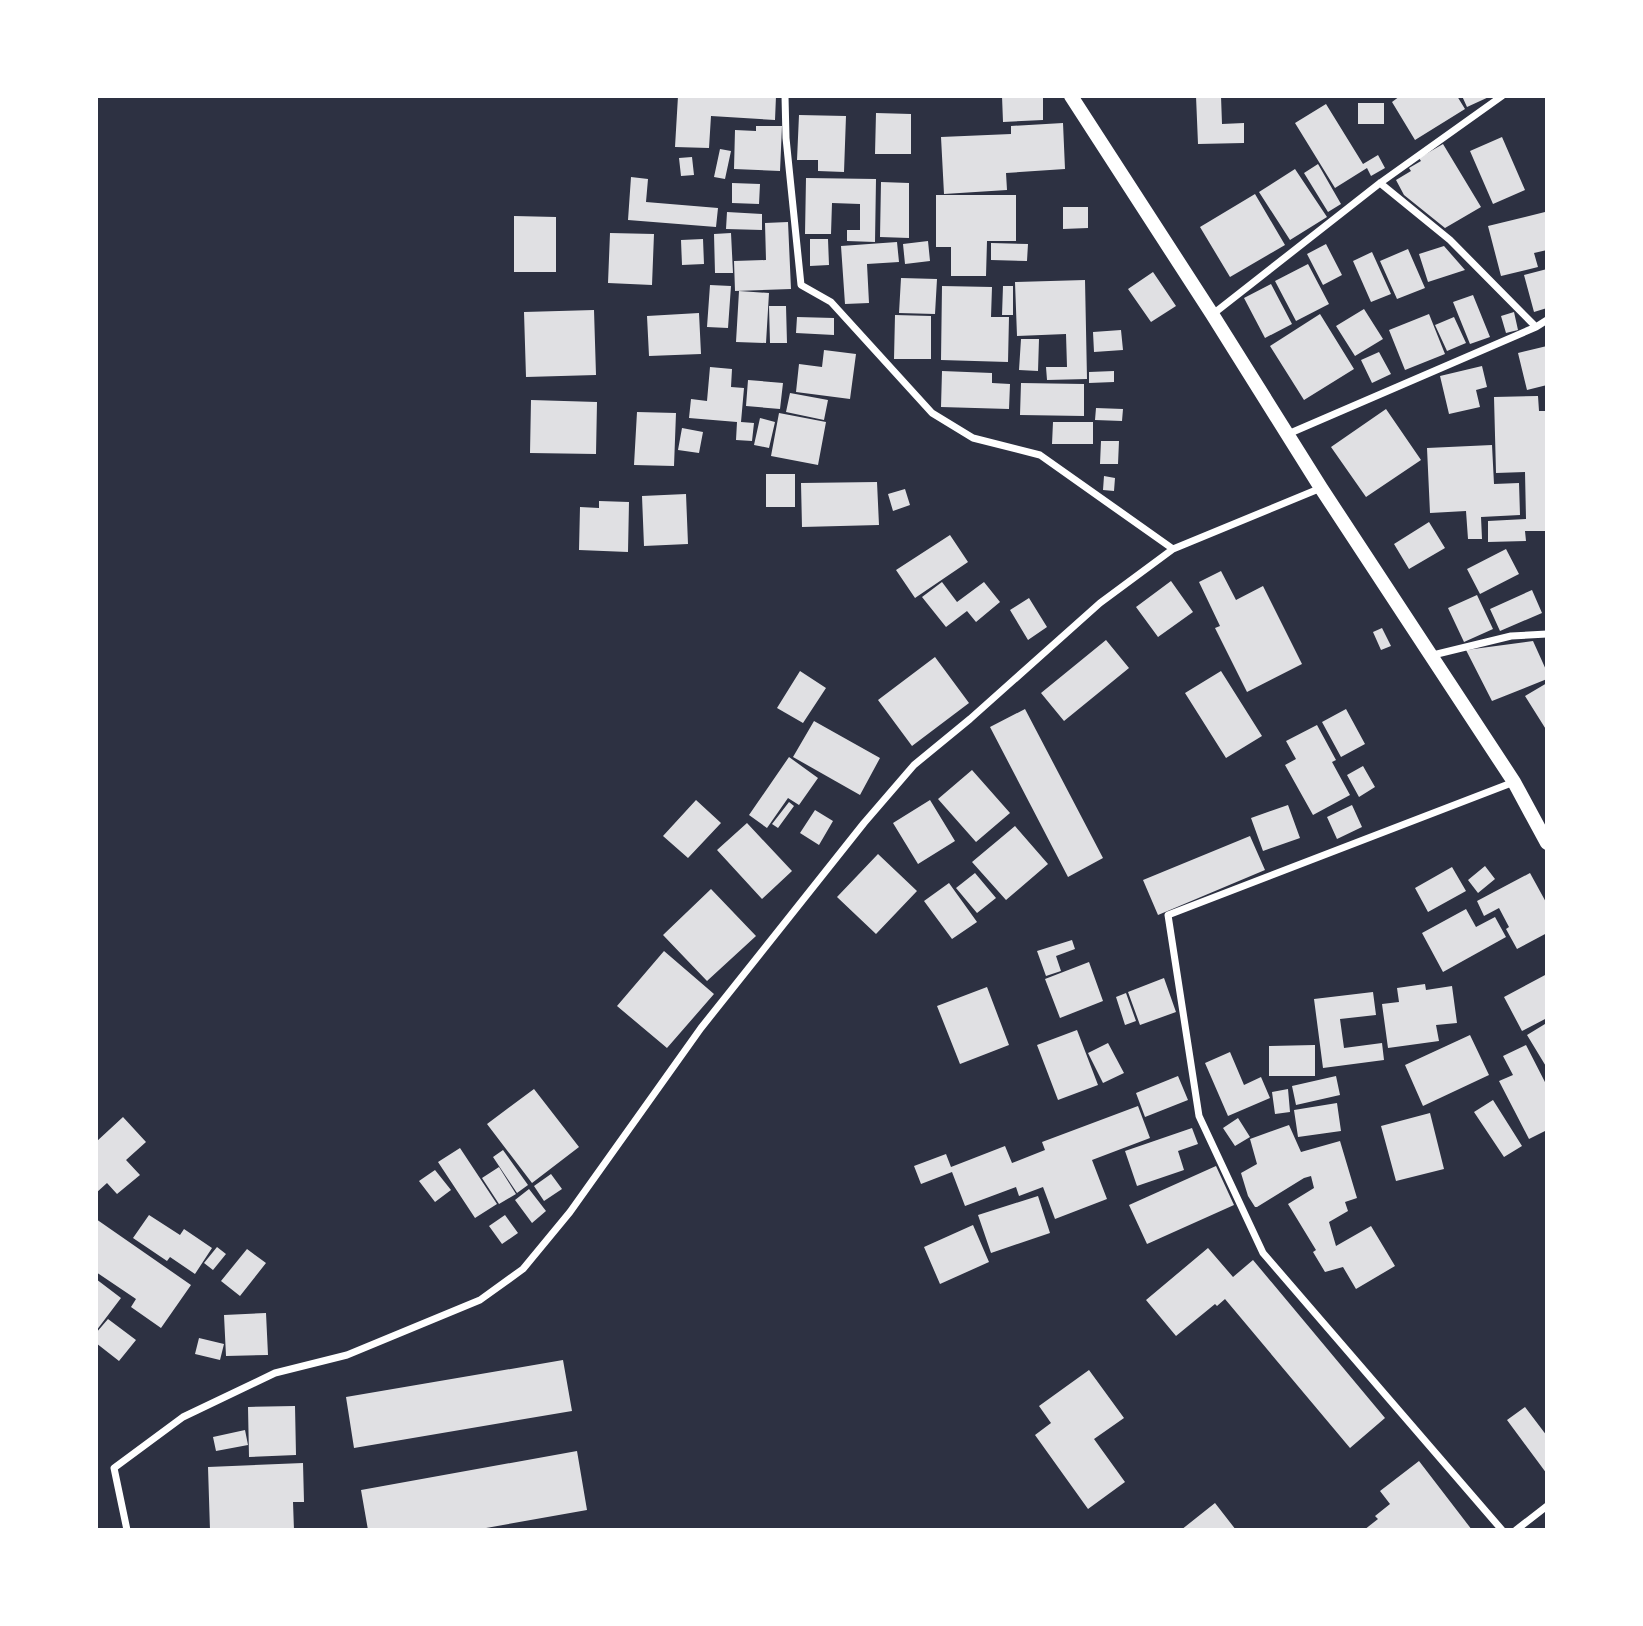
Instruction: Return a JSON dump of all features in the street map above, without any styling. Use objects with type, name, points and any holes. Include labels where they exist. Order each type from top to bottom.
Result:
[{"type":"main road","points":[[1071,96],[1321,488],[1514,782],[1547,843]]},
{"type":"street","points":[[785,96],[786,138],[802,285],[831,302],[932,413],[973,438],[1040,455],[1174,549]]},
{"type":"street","points":[[1212,314],[1380,183],[1502,96]]},
{"type":"street","points":[[1380,183],[1450,240],[1536,327]]},
{"type":"street","points":[[1287,434],[1547,320]]},
{"type":"street","points":[[127,1530],[114,1468],[183,1417],[275,1373],[347,1355],[480,1300],[523,1269],[569,1212],[701,1028],[864,823],[914,765],[1101,603],[1174,549],[1321,488]]},
{"type":"street","points":[[1433,655],[1511,636],[1547,634]]},
{"type":"street","points":[[1502,1530],[1263,1253],[1199,1116],[1168,915],[1514,782]]},
{"type":"street","points":[[1516,1530],[1547,1506]]},
{"type":"building","points":[[678,96],[776,96],[775,120],[711,116],[709,148],[675,147]]},
{"type":"building","points":[[1002,96],[1043,96],[1043,120],[1003,122]]},
{"type":"building","points":[[1196,96],[1221,96],[1222,124],[1244,123],[1244,143],[1198,144]]},
{"type":"building","points":[[1400,96],[1457,96],[1465,109],[1415,140],[1392,102]]},
{"type":"building","points":[[1462,96],[1491,96],[1467,107]]},
{"type":"building","points":[[1358,103],[1384,103],[1384,124],[1358,124]]},
{"type":"building","points":[[1326,104],[1363,164],[1378,155],[1385,168],[1371,176],[1367,168],[1335,188],[1295,123]]},
{"type":"building","points":[[876,113],[911,114],[911,154],[875,154]]},
{"type":"building","points":[[799,115],[846,116],[844,172],[818,171],[818,160],[797,160]]},
{"type":"building","points":[[1063,123],[1065,169],[1006,173],[1007,190],[944,194],[941,137],[1011,134],[1011,126]]},
{"type":"building","points":[[756,126],[782,126],[780,171],[734,169],[735,130],[756,131]]},
{"type":"building","points":[[1502,137],[1525,190],[1493,204],[1470,151]]},
{"type":"building","points":[[1443,144],[1481,207],[1445,228],[1404,195],[1396,180],[1411,171],[1409,168],[1421,161],[1419,158]]},
{"type":"building","points":[[720,149],[731,151],[725,179],[714,177]]},
{"type":"building","points":[[692,157],[694,175],[681,176],[679,158]]},
{"type":"building","points":[[1318,164],[1341,204],[1328,212],[1304,173]]},
{"type":"building","points":[[1295,169],[1327,217],[1290,240],[1259,192]]},
{"type":"building","points":[[631,177],[648,179],[646,202],[718,208],[716,227],[628,220]]},
{"type":"building","points":[[806,178],[876,179],[875,242],[847,241],[847,230],[860,230],[860,204],[832,203],[831,234],[805,234]]},
{"type":"building","points":[[881,182],[909,183],[909,238],[880,237]]},
{"type":"building","points":[[732,183],[760,184],[759,204],[732,203]]},
{"type":"building","points":[[1255,194],[1285,245],[1230,277],[1200,227]]},
{"type":"building","points":[[936,195],[1016,195],[1016,241],[987,241],[986,276],[951,276],[951,247],[936,247]]},
{"type":"building","points":[[1063,207],[1088,207],[1088,228],[1063,229]]},
{"type":"building","points":[[727,212],[762,214],[762,230],[726,229]]},
{"type":"building","points":[[1545,212],[1547,250],[1534,253],[1538,267],[1501,276],[1488,226]]},
{"type":"building","points":[[514,216],[556,217],[556,272],[514,272]]},
{"type":"building","points":[[788,222],[791,289],[735,291],[734,261],[766,260],[765,223]]},
{"type":"building","points":[[610,233],[654,234],[652,285],[608,283]]},
{"type":"building","points":[[731,233],[733,273],[715,273],[714,234]]},
{"type":"building","points":[[703,239],[704,264],[682,265],[681,240]]},
{"type":"building","points":[[810,239],[828,239],[829,265],[810,266]]},
{"type":"building","points":[[928,241],[930,261],[905,264],[903,244]]},
{"type":"building","points":[[897,242],[899,262],[867,264],[869,303],[845,304],[841,246]]},
{"type":"building","points":[[991,243],[1028,244],[1027,261],[991,260]]},
{"type":"building","points":[[1326,244],[1342,275],[1323,285],[1307,254]]},
{"type":"building","points":[[1444,246],[1465,270],[1428,282],[1419,254]]},
{"type":"building","points":[[1408,249],[1425,288],[1397,299],[1380,261]]},
{"type":"building","points":[[1372,252],[1391,294],[1371,302],[1353,261]]},
{"type":"building","points":[[1308,264],[1329,304],[1296,321],[1275,281]]},
{"type":"building","points":[[1547,269],[1547,308],[1534,312],[1524,275]]},
{"type":"building","points":[[1153,272],[1176,306],[1151,322],[1128,289]]},
{"type":"building","points":[[901,278],[937,279],[935,314],[899,313]]},
{"type":"building","points":[[1085,280],[1087,379],[1047,380],[1046,367],[1067,367],[1066,334],[1017,336],[1015,282]]},
{"type":"building","points":[[1271,284],[1292,324],[1265,338],[1244,298]]},
{"type":"building","points":[[710,285],[731,286],[728,328],[707,327]]},
{"type":"building","points":[[942,286],[992,287],[991,317],[1009,317],[1008,362],[941,360]]},
{"type":"building","points":[[1003,286],[1013,286],[1013,315],[1002,315]]},
{"type":"building","points":[[739,291],[769,293],[766,343],[736,342]]},
{"type":"building","points":[[1473,295],[1490,337],[1470,344],[1453,302]]},
{"type":"building","points":[[769,306],[786,306],[787,343],[770,343]]},
{"type":"building","points":[[1364,309],[1383,339],[1355,356],[1336,326]]},
{"type":"building","points":[[594,310],[596,375],[526,377],[524,312]]},
{"type":"building","points":[[1514,312],[1518,330],[1506,333],[1501,316]]},
{"type":"building","points":[[699,313],[701,354],[649,356],[647,316]]},
{"type":"building","points":[[1320,314],[1354,369],[1304,400],[1270,346]]},
{"type":"building","points":[[1429,314],[1445,354],[1405,370],[1389,330]]},
{"type":"building","points":[[895,315],[931,316],[931,359],[894,359]]},
{"type":"building","points":[[797,317],[834,318],[834,335],[796,333]]},
{"type":"building","points":[[1454,317],[1466,343],[1447,351],[1435,325]]},
{"type":"building","points":[[1121,330],[1123,350],[1094,352],[1093,332]]},
{"type":"building","points":[[1021,339],[1039,339],[1038,371],[1019,370]]},
{"type":"building","points":[[1547,346],[1547,385],[1527,390],[1518,353]]},
{"type":"building","points":[[824,350],[856,354],[850,399],[796,392],[799,364],[822,367]]},
{"type":"building","points":[[1379,352],[1391,374],[1372,383],[1361,360]]},
{"type":"building","points":[[1482,366],[1487,387],[1476,390],[1480,407],[1449,414],[1440,376]]},
{"type":"building","points":[[710,367],[732,369],[731,387],[744,388],[741,422],[754,423],[752,441],[736,440],[737,422],[689,418],[691,399],[707,401]]},
{"type":"building","points":[[942,371],[992,373],[992,383],[1010,384],[1009,409],[941,407]]},
{"type":"building","points":[[1114,371],[1114,382],[1089,383],[1089,372]]},
{"type":"building","points":[[748,380],[783,383],[780,409],[746,406]]},
{"type":"building","points":[[1021,383],[1084,384],[1084,416],[1020,415]]},
{"type":"building","points":[[790,393],[828,400],[824,420],[786,412]]},
{"type":"building","points":[[1538,396],[1539,411],[1547,411],[1547,531],[1525,531],[1526,541],[1488,542],[1488,521],[1526,519],[1525,472],[1496,473],[1494,397]]},
{"type":"building","points":[[531,400],[597,402],[596,454],[530,453]]},
{"type":"building","points":[[1096,408],[1123,409],[1122,421],[1095,420]]},
{"type":"building","points":[[1386,409],[1421,460],[1366,497],[1331,447]]},
{"type":"building","points":[[637,412],[676,413],[674,466],[634,465]]},
{"type":"building","points":[[779,413],[826,422],[818,465],[771,456]]},
{"type":"building","points":[[760,418],[775,422],[769,448],[754,445]]},
{"type":"building","points":[[1053,422],[1093,422],[1093,444],[1052,444]]},
{"type":"building","points":[[682,428],[703,432],[699,453],[678,450]]},
{"type":"building","points":[[1101,441],[1119,441],[1118,464],[1100,464]]},
{"type":"building","points":[[1492,445],[1494,484],[1519,483],[1520,515],[1481,517],[1482,539],[1468,539],[1466,511],[1430,513],[1427,448]]},
{"type":"building","points":[[766,474],[795,474],[795,507],[766,507]]},
{"type":"building","points":[[1104,476],[1115,478],[1114,491],[1103,490]]},
{"type":"building","points":[[877,482],[879,525],[802,527],[801,483]]},
{"type":"building","points":[[905,489],[910,505],[893,511],[888,494]]},
{"type":"building","points":[[686,494],[688,544],[644,546],[642,496]]},
{"type":"building","points":[[599,501],[629,502],[628,552],[579,550],[580,507],[599,508]]},
{"type":"building","points":[[1429,522],[1445,548],[1409,569],[1394,544]]},
{"type":"building","points":[[950,535],[968,562],[915,598],[896,570]]},
{"type":"building","points":[[1506,549],[1519,574],[1480,594],[1467,569]]},
{"type":"building","points":[[1221,571],[1236,600],[1263,586],[1302,664],[1247,692],[1215,628],[1220,626],[1199,582]]},
{"type":"building","points":[[1171,581],[1193,612],[1158,637],[1136,607]]},
{"type":"building","points":[[942,582],[957,602],[984,582],[1000,602],[976,622],[967,611],[946,627],[922,597]]},
{"type":"building","points":[[1532,590],[1542,613],[1500,631],[1490,609]]},
{"type":"building","points":[[1477,595],[1493,629],[1464,642],[1448,608]]},
{"type":"building","points":[[1029,598],[1047,627],[1028,640],[1010,610]]},
{"type":"building","points":[[1382,628],[1391,646],[1381,650],[1373,632]]},
{"type":"building","points":[[1106,640],[1129,668],[1064,721],[1041,693]]},
{"type":"building","points":[[1533,641],[1547,672],[1547,679],[1492,701],[1466,650]]},
{"type":"building","points":[[935,657],[969,703],[912,746],[878,700]]},
{"type":"building","points":[[800,671],[826,688],[803,723],[777,708]]},
{"type":"building","points":[[1221,671],[1262,736],[1226,758],[1185,693]]},
{"type":"building","points":[[1547,683],[1547,731],[1525,696]]},
{"type":"building","points":[[1025,709],[1103,858],[1068,877],[990,727]]},
{"type":"building","points":[[1346,709],[1365,744],[1341,757],[1322,722]]},
{"type":"building","points":[[814,721],[880,758],[860,795],[793,757]]},
{"type":"building","points":[[1317,725],[1336,760],[1332,762],[1350,795],[1313,815],[1285,765],[1296,759],[1286,741]]},
{"type":"building","points":[[789,757],[818,778],[799,805],[788,798],[767,828],[749,815]]},
{"type":"building","points":[[1363,766],[1375,787],[1359,797],[1347,775]]},
{"type":"building","points":[[972,770],[1010,813],[976,842],[938,799]]},
{"type":"building","points":[[696,800],[721,823],[688,858],[663,836]]},
{"type":"building","points":[[930,800],[955,841],[918,864],[893,823]]},
{"type":"building","points":[[789,802],[794,806],[778,828],[772,824]]},
{"type":"building","points":[[1288,805],[1300,838],[1263,851],[1251,818]]},
{"type":"building","points":[[1352,805],[1362,827],[1337,839],[1327,817]]},
{"type":"building","points":[[815,810],[833,821],[819,845],[800,833]]},
{"type":"building","points":[[747,823],[792,871],[762,899],[717,850]]},
{"type":"building","points":[[1015,826],[1048,864],[1006,900],[972,862]]},
{"type":"building","points":[[1250,836],[1265,870],[1158,915],[1143,880]]},
{"type":"building","points":[[878,854],[917,891],[876,934],[837,897]]},
{"type":"building","points":[[1485,866],[1495,879],[1478,893],[1468,880]]},
{"type":"building","points":[[1452,867],[1466,891],[1428,912],[1415,888]]},
{"type":"building","points":[[975,873],[996,898],[977,913],[956,888]]},
{"type":"building","points":[[1530,873],[1547,904],[1547,933],[1517,949],[1499,908],[1484,916],[1477,901]]},
{"type":"building","points":[[949,883],[977,922],[952,939],[924,901]]},
{"type":"building","points":[[711,889],[756,936],[707,981],[663,935]]},
{"type":"building","points":[[1466,909],[1476,927],[1495,917],[1506,937],[1443,972],[1422,933]]},
{"type":"building","points":[[1072,940],[1075,949],[1056,956],[1061,971],[1046,976],[1037,951]]},
{"type":"building","points":[[664,951],[714,994],[667,1048],[617,1006]]},
{"type":"building","points":[[1089,962],[1103,1001],[1060,1018],[1045,979]]},
{"type":"building","points":[[1547,974],[1547,1018],[1522,1031],[1504,997]]},
{"type":"building","points":[[1164,978],[1176,1012],[1140,1025],[1128,992]]},
{"type":"building","points":[[1425,984],[1426,990],[1452,986],[1457,1023],[1436,1025],[1439,1041],[1388,1048],[1382,1004],[1399,1002],[1397,988]]},
{"type":"building","points":[[987,987],[1009,1045],[960,1064],[937,1006]]},
{"type":"building","points":[[1373,992],[1376,1015],[1340,1019],[1344,1048],[1382,1043],[1384,1060],[1323,1068],[1314,999]]},
{"type":"building","points":[[1126,993],[1136,1021],[1125,1025],[1116,997]]},
{"type":"building","points":[[1545,1024],[1547,1027],[1547,1068],[1527,1035]]},
{"type":"building","points":[[1077,1030],[1098,1085],[1058,1100],[1037,1045]]},
{"type":"building","points":[[1470,1035],[1489,1075],[1423,1106],[1405,1065]]},
{"type":"building","points":[[1108,1043],[1124,1073],[1103,1083],[1088,1053]]},
{"type":"building","points":[[1315,1045],[1315,1076],[1269,1076],[1269,1046]]},
{"type":"building","points":[[1526,1045],[1547,1086],[1547,1130],[1529,1139],[1499,1081],[1513,1075],[1503,1056]]},
{"type":"building","points":[[1230,1052],[1244,1085],[1261,1077],[1270,1098],[1228,1116],[1205,1063]]},
{"type":"building","points":[[1178,1076],[1188,1100],[1145,1117],[1136,1093]]},
{"type":"building","points":[[1336,1076],[1340,1095],[1296,1105],[1292,1086]]},
{"type":"building","points":[[534,1089],[579,1147],[532,1183],[487,1124]]},
{"type":"building","points":[[1288,1089],[1290,1112],[1275,1114],[1272,1092]]},
{"type":"building","points":[[1493,1100],[1522,1146],[1504,1157],[1474,1112]]},
{"type":"building","points":[[1337,1103],[1341,1131],[1298,1137],[1294,1110]]},
{"type":"building","points":[[1138,1106],[1150,1138],[1092,1160],[1107,1199],[1055,1219],[1043,1187],[1019,1196],[1016,1187],[965,1206],[952,1172],[921,1184],[914,1166],[946,1154],[951,1167],[1005,1146],[1012,1163],[1045,1150],[1042,1142]]},
{"type":"building","points":[[1430,1113],[1444,1169],[1396,1181],[1381,1126]]},
{"type":"building","points":[[123,1117],[146,1142],[126,1160],[140,1175],[117,1194],[107,1183],[96,1193],[96,1142]]},
{"type":"building","points":[[1238,1118],[1250,1137],[1235,1146],[1223,1128]]},
{"type":"building","points":[[1289,1125],[1301,1152],[1340,1141],[1357,1198],[1345,1202],[1348,1211],[1329,1222],[1336,1246],[1371,1226],[1395,1266],[1356,1289],[1343,1267],[1325,1272],[1313,1252],[1316,1250],[1288,1204],[1314,1188],[1311,1176],[1257,1207],[1248,1196],[1241,1173],[1257,1164],[1250,1139]]},
{"type":"building","points":[[1192,1128],[1198,1144],[1178,1151],[1184,1170],[1137,1186],[1125,1151]]},
{"type":"building","points":[[460,1148],[497,1204],[475,1218],[438,1162]]},
{"type":"building","points":[[503,1150],[528,1185],[517,1193],[493,1157]]},
{"type":"building","points":[[1216,1166],[1234,1205],[1147,1244],[1129,1205]]},
{"type":"building","points":[[499,1167],[516,1194],[499,1204],[482,1178]]},
{"type":"building","points":[[435,1170],[451,1190],[435,1202],[419,1181]]},
{"type":"building","points":[[551,1174],[562,1189],[544,1201],[534,1186]]},
{"type":"building","points":[[529,1189],[546,1211],[532,1223],[515,1200]]},
{"type":"building","points":[[1038,1196],[1050,1233],[991,1253],[978,1215]]},
{"type":"building","points":[[149,1215],[180,1235],[184,1229],[212,1248],[195,1274],[170,1257],[167,1261],[133,1238]]},
{"type":"building","points":[[505,1215],[518,1233],[502,1244],[489,1226]]},
{"type":"building","points":[[96,1219],[191,1285],[161,1328],[131,1307],[136,1299],[96,1272]]},
{"type":"building","points":[[973,1225],[989,1262],[940,1284],[924,1247]]},
{"type":"building","points":[[217,1247],[226,1254],[213,1270],[204,1263]]},
{"type":"building","points":[[1208,1248],[1233,1277],[1253,1260],[1385,1418],[1350,1448],[1225,1299],[1176,1336],[1146,1300]]},
{"type":"building","points":[[247,1249],[266,1263],[240,1296],[221,1281]]},
{"type":"building","points":[[96,1279],[121,1298],[96,1331]]},
{"type":"building","points":[[266,1313],[268,1355],[226,1356],[224,1315]]},
{"type":"building","points":[[108,1319],[136,1340],[119,1361],[96,1343],[96,1333]]},
{"type":"building","points":[[199,1338],[224,1344],[220,1360],[195,1354]]},
{"type":"building","points":[[563,1360],[572,1411],[354,1448],[346,1397]]},
{"type":"building","points":[[1089,1370],[1124,1418],[1094,1439],[1125,1482],[1088,1509],[1035,1435],[1051,1423],[1039,1406]]},
{"type":"building","points":[[295,1406],[296,1455],[249,1457],[248,1407]]},
{"type":"building","points":[[1525,1407],[1547,1436],[1547,1474],[1507,1420]]},
{"type":"building","points":[[245,1430],[248,1445],[216,1451],[213,1437]]},
{"type":"building","points":[[577,1451],[587,1510],[475,1530],[368,1530],[361,1490]]},
{"type":"building","points":[[1419,1461],[1472,1530],[1364,1530],[1378,1519],[1375,1516],[1390,1504],[1380,1491]]},
{"type":"building","points":[[303,1463],[304,1502],[293,1502],[294,1530],[210,1530],[208,1467]]},
{"type":"building","points":[[1215,1503],[1236,1530],[1181,1530]]}]
